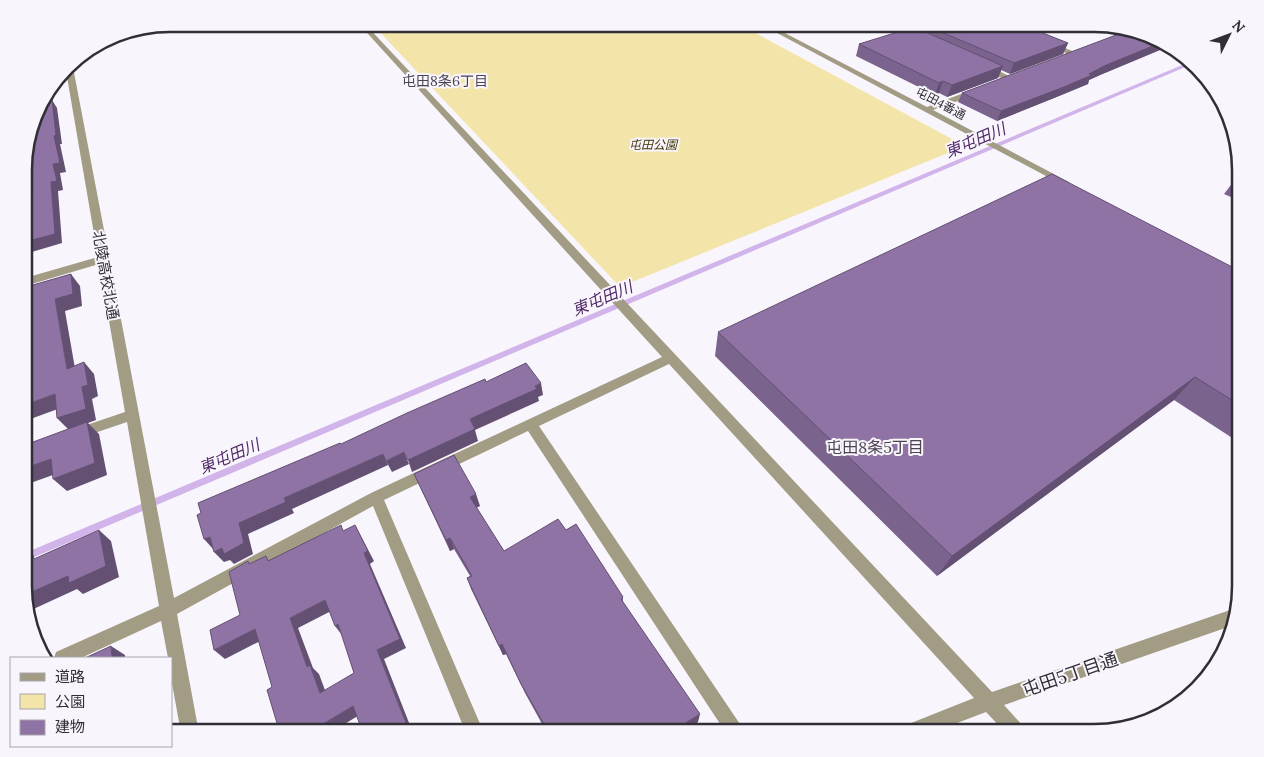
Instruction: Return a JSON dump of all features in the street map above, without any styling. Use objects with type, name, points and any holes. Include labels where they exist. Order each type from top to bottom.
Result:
[{"type":"street","points":[[370,33],[672,357],[1009,724]]},
{"type":"street","name":"屯田4番通","points":[[782,33],[1076,188]]},
{"type":"street","points":[[907,33],[930,43]]},
{"type":"street","points":[[1041,40],[1074,54]]},
{"type":"street","points":[[1058,60],[1084,50]]},
{"type":"street","points":[[974,63],[1009,78]]},
{"type":"street","points":[[1000,82],[1017,75]]},
{"type":"street","name":"北陵高校北通","points":[[68,79],[168,610]]},
{"type":"street","points":[[926,110],[982,89]]},
{"type":"street","points":[[33,280],[103,259]]},
{"type":"street","points":[[64,657],[168,610],[376,497],[672,357]]},
{"type":"street","points":[[62,440],[132,415]]},
{"type":"street","points":[[531,425],[731,724]]},
{"type":"street","points":[[376,497],[471,724]]},
{"type":"street","points":[[168,610],[188,724]]},
{"type":"street","name":"屯田5丁目通","points":[[931,724],[988,702],[1227,620]]},
{"type":"green space","name":"屯田公園","points":[[380,33],[756,33],[965,146],[620,287]]},
{"type":"building","points":[[895,33],[928,33],[1003,66],[952,85],[943,81],[939,83],[859,44]]},
{"type":"building","points":[[944,33],[1043,33],[1068,43],[1014,63]]},
{"type":"building","points":[[1116,35],[1129,37],[1152,46],[1089,74],[1092,75],[1001,111],[962,93]]},
{"type":"building","points":[[52,101],[56,135],[54,136],[60,163],[53,164],[57,181],[51,182],[55,234],[33,240],[34,153],[37,135]]},
{"type":"building","points":[[1052,174],[1231,266],[1231,399],[1195,377],[952,556],[718,332]]},
{"type":"building","points":[[71,274],[73,294],[55,299],[67,369],[84,362],[88,385],[82,387],[86,409],[57,418],[55,394],[33,402],[33,285]]},
{"type":"building","points":[[526,363],[541,383],[535,386],[537,389],[470,419],[475,429],[408,460],[404,452],[386,461],[383,454],[284,498],[286,502],[239,523],[244,543],[224,554],[222,548],[214,552],[210,537],[204,539],[197,515],[201,513],[198,503],[341,444],[407,413],[485,379],[486,382]]},
{"type":"building","points":[[87,422],[95,463],[53,479],[51,459],[33,465],[33,442]]},
{"type":"building","points":[[454,455],[476,494],[470,497],[504,551],[558,519],[566,530],[576,524],[623,597],[621,599],[700,714],[684,724],[544,724],[521,684],[502,644],[499,646],[467,578],[472,576],[450,538],[446,540],[414,474]]},
{"type":"building","points":[[341,525],[343,531],[355,525],[368,551],[364,553],[400,639],[377,650],[406,724],[360,724],[353,706],[323,724],[277,724],[267,690],[272,687],[255,629],[214,650],[210,630],[240,615],[229,572],[248,561],[249,564],[266,556],[268,561]],"holes":[[[325,600],[335,626],[338,624],[354,673],[320,693],[310,665],[307,667],[290,618]]]},
{"type":"building","points":[[99,530],[106,566],[69,583],[68,576],[33,591],[33,555],[34,559]]},
{"type":"building","points":[[111,646],[112,657],[87,657]]},
{"type":"waterway","name":"東屯田川","points":[[33,554],[1183,66]]},
{"type":"district","name":"屯田8条6丁目","points":[[445,81]]},
{"type":"district","name":"屯田8条5丁目","points":[[875,447]]}]
